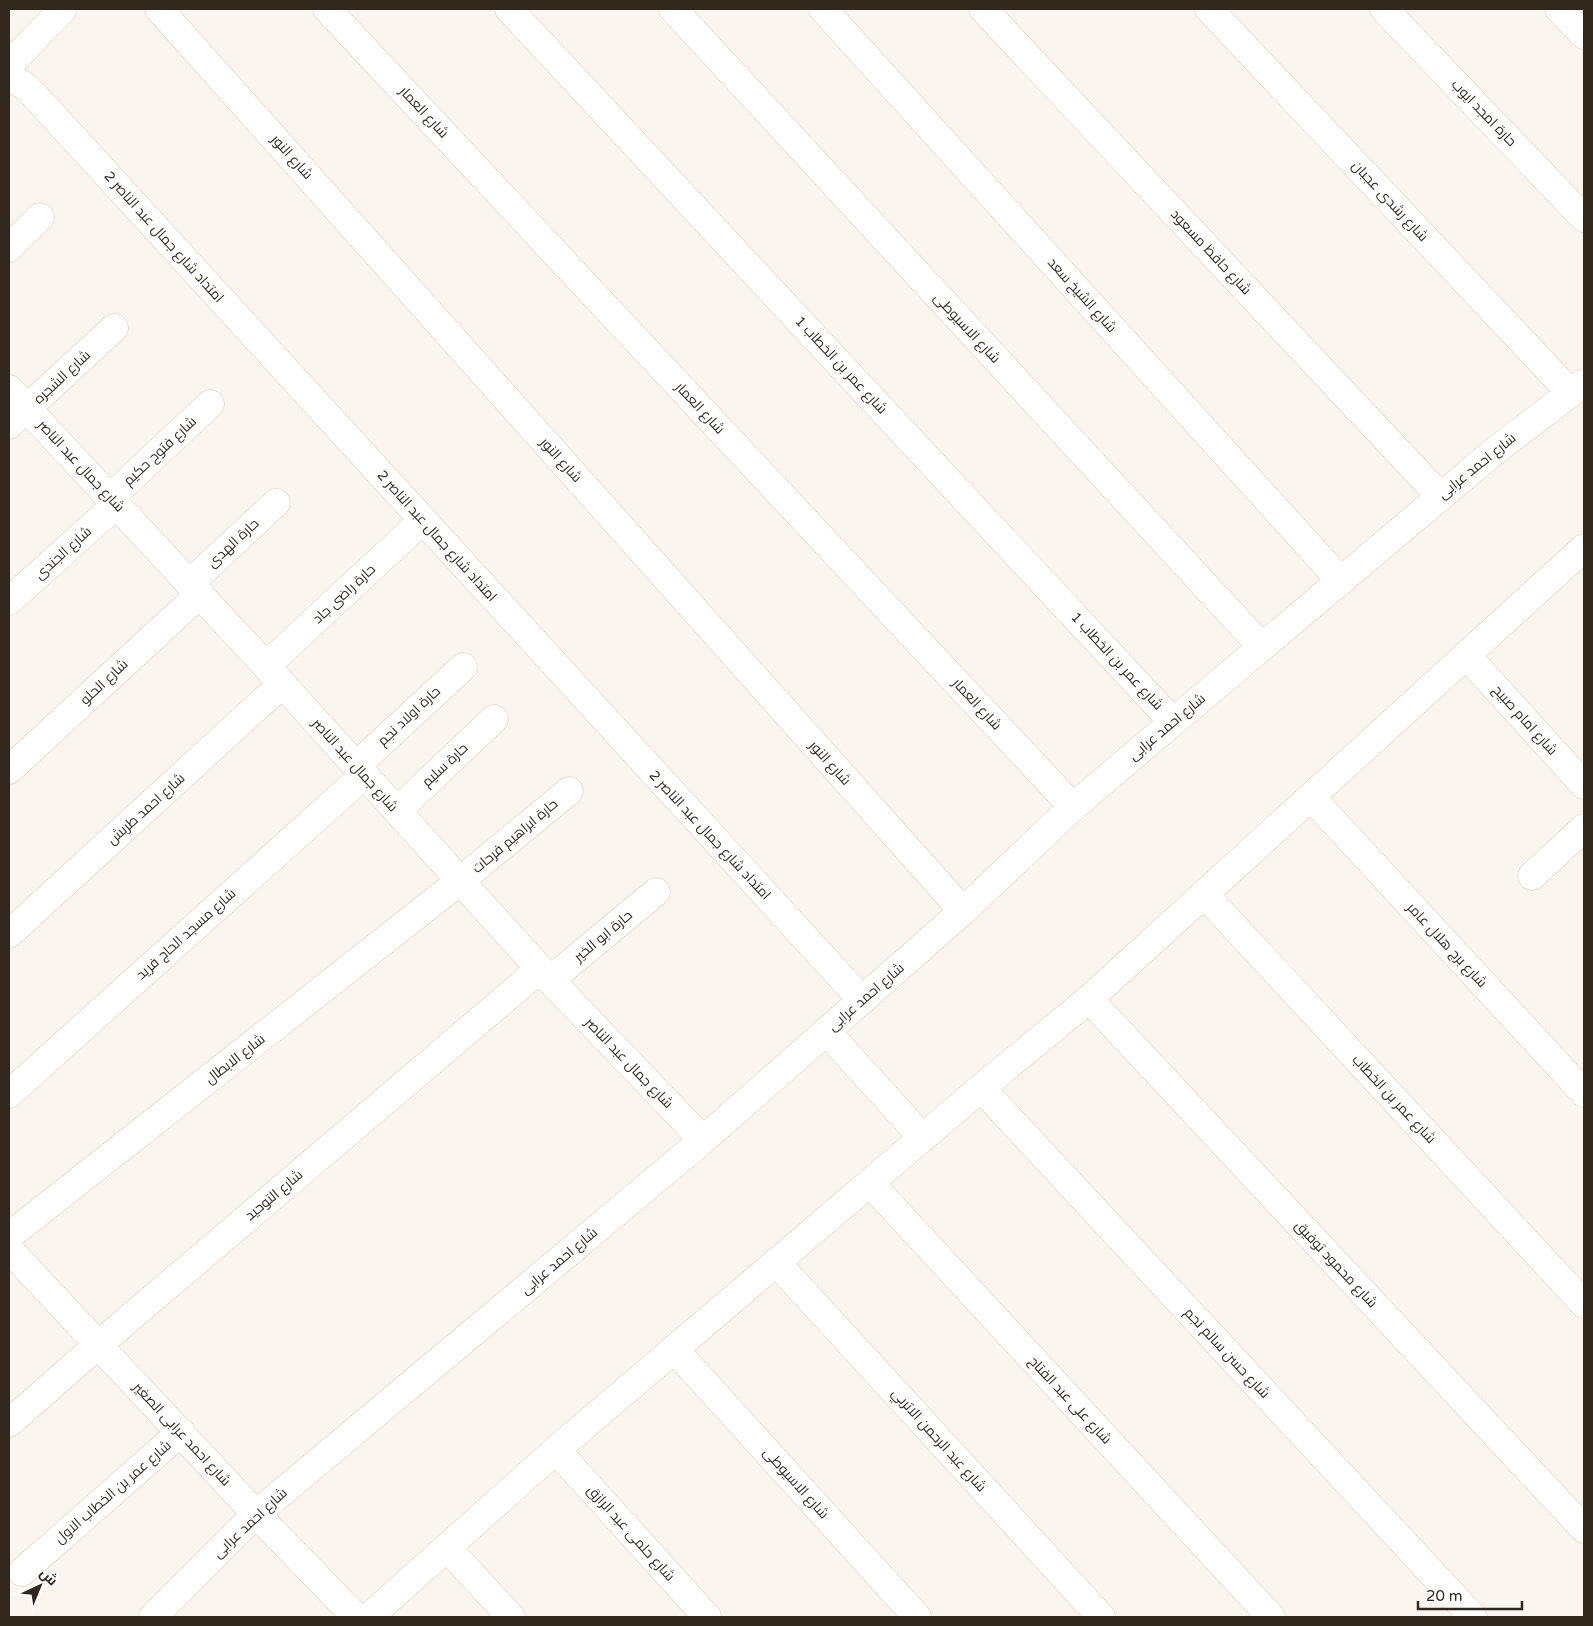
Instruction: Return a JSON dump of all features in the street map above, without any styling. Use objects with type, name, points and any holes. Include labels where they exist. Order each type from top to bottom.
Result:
[{"type":"street","points":[[9,65],[63,9]]},
{"type":"street","name":"شارع النور","points":[[160,9],[963,911]]},
{"type":"street","name":"شارع العمار","points":[[327,9],[1073,808]]},
{"type":"street","name":"شارع الاسيوطى","points":[[673,9],[1262,646]]},
{"type":"street","name":"شارع الشيخ سعد","points":[[823,9],[1341,581]]},
{"type":"street","name":"شارع حافظ مسعود","points":[[983,9],[1440,496]]},
{"type":"street","name":"شارع رشدى عجبان","points":[[1209,9],[1577,388]]},
{"type":"street","name":"حارة امجد ايوب","points":[[1384,9],[1584,218]]},
{"type":"street","points":[[1559,9],[1584,35]]},
{"type":"street","name":"شارع عمر بن الخطاب 1","points":[[512,10],[1173,722]]},
{"type":"street","name":"امتداد شارع جمال عبد الناصر 2","points":[[9,76],[36,96],[422,521],[862,1000]]},
{"type":"street","points":[[9,248],[40,218]]},
{"type":"street","name":"شارع الشجره","points":[[18,417],[114,328]]},
{"type":"street","name":"شارع احمد عرابى","points":[[153,1617],[256,1514],[703,1140],[963,911],[1073,808],[1440,496],[1577,388]]},
{"type":"street","name":"شارع جمال عبد الناصر","points":[[9,389],[18,417],[114,501],[545,975],[703,1140]]},
{"type":"street","name":"شارع فتوح حكيم","points":[[114,501],[210,404]]},
{"type":"street","name":"شارع الجندى","points":[[9,601],[114,501]]},
{"type":"street","name":"حارة الهدى","points":[[195,589],[276,503]]},
{"type":"street","name":"حارة راضى جاد","points":[[274,675],[422,521]]},
{"type":"street","points":[[369,1617],[556,1450],[981,1088],[1089,999],[1466,655],[1583,552]]},
{"type":"street","name":"شارع الحلو","points":[[9,770],[195,589]]},
{"type":"street","name":"شارع امام صبيح","points":[[1466,655],[1584,785]]},
{"type":"street","name":"حارة اولاد نجم","points":[[360,770],[463,667]]},
{"type":"street","name":"شارع احمد طربش","points":[[9,934],[274,675]]},
{"type":"street","name":"حارة سليم","points":[[397,811],[494,720]]},
{"type":"street","name":"شارع مسجد الحاج فريد","points":[[9,1094],[360,770]]},
{"type":"street","name":"حارة ابراهيم فرحات","points":[[460,881],[568,791]]},
{"type":"street","name":"شارع برج هلال عامر","points":[[1311,797],[1584,1093]]},
{"type":"street","points":[[1532,876],[1584,828]]},
{"type":"street","name":"شارع الابطال","points":[[9,1236],[460,881]]},
{"type":"street","name":"حارة ابو الخير","points":[[545,975],[656,892]]},
{"type":"street","name":"شارع عمر بن الخطاب","points":[[1204,894],[1584,1304]]},
{"type":"street","name":"شارع التوحيد","points":[[9,1424],[98,1345],[545,975]]},
{"type":"street","name":"شارع محمود توفيق","points":[[1089,999],[1584,1529]]},
{"type":"street","points":[[826,1031],[922,1138]]},
{"type":"street","name":"شارع حسن سالم نجم","points":[[981,1088],[1473,1617]]},
{"type":"street","name":"شارع على عبد الفتاح","points":[[870,1183],[1271,1617]]},
{"type":"street","name":"شارع احمد عرابى الصغير","points":[[13,1261],[98,1345],[256,1514],[356,1617]]},
{"type":"street","name":"شارع عبد الرحمن الاتربي","points":[[776,1262],[1101,1617]]},
{"type":"street","name":"شارع الاسيوطى","points":[[674,1349],[917,1617]]},
{"type":"street","name":"شارع عمر بن الخطاب الاول","points":[[22,1572],[181,1432]]},
{"type":"street","name":"شارع حلمى عبد الرازق","points":[[556,1450],[707,1617]]},
{"type":"street","points":[[447,1548],[511,1617]]}]
